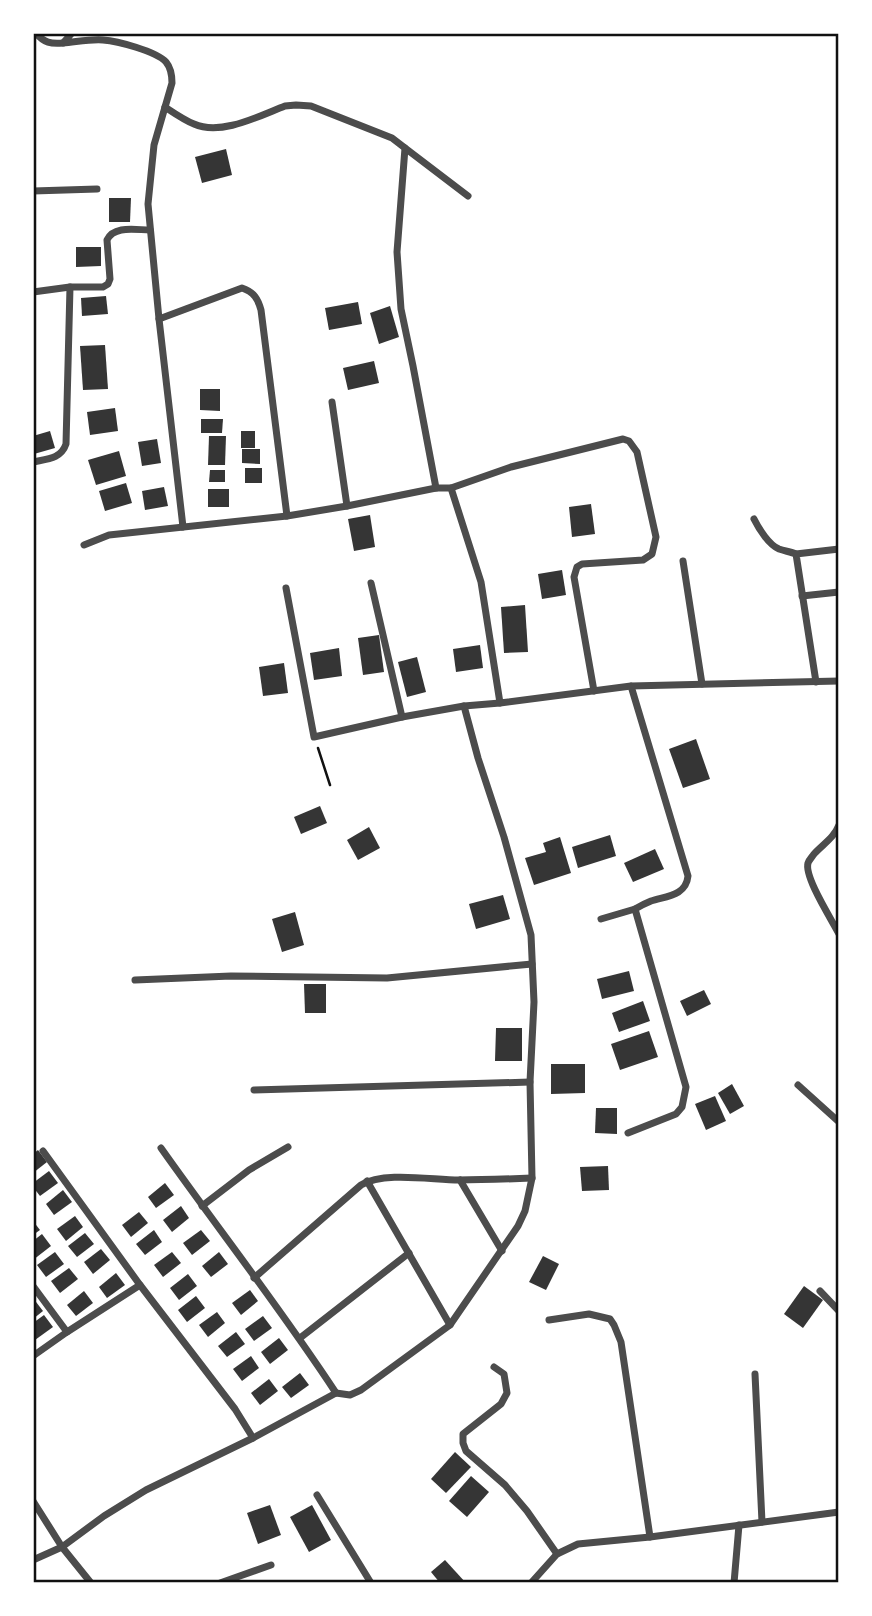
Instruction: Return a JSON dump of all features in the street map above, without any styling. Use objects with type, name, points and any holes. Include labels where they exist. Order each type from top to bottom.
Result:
[{"type":"street","points":[[36,33],[48,43],[103,40],[138,48],[165,61],[172,72],[172,83],[154,145],[148,204],[183,527]]},
{"type":"street","points":[[63,43],[72,33]]},
{"type":"street","points":[[165,107],[194,125],[223,128],[285,106],[311,106],[392,138],[468,196]]},
{"type":"street","points":[[405,148],[397,252],[401,309],[436,488]]},
{"type":"street","points":[[33,191],[97,189]]},
{"type":"street","points":[[33,292],[70,287],[103,287],[110,279],[107,240],[110,234],[116,230],[150,230]]},
{"type":"street","points":[[33,462],[59,456],[66,444],[70,287]]},
{"type":"street","points":[[159,319],[242,288],[258,299],[287,516]]},
{"type":"street","points":[[332,402],[347,506]]},
{"type":"street","points":[[84,545],[110,534],[287,516],[436,488],[451,488],[511,467],[623,439],[629,441],[637,452],[656,537],[652,554],[643,560],[582,564],[577,567],[574,577],[594,691]]},
{"type":"street","points":[[451,488],[481,582],[500,703]]},
{"type":"street","points":[[754,519],[778,549],[796,554],[839,549]]},
{"type":"street","points":[[796,554],[816,681]]},
{"type":"street","points":[[683,561],[702,684]]},
{"type":"street","points":[[371,583],[402,717]]},
{"type":"street","points":[[286,588],[314,737],[464,706],[631,686],[839,681]]},
{"type":"street","points":[[802,596],[839,592]]},
{"type":"street","points":[[601,919],[676,894],[684,888],[688,876],[631,686]]},
{"type":"street","points":[[33,1560],[62,1547],[146,1490],[253,1438],[336,1393],[350,1395],[361,1390],[450,1325],[518,1226],[525,1211],[531,1178],[530,1082],[534,1002],[531,934],[464,706]]},
{"type":"street","points":[[839,825],[826,844],[815,852],[808,863],[808,872],[811,883],[839,934]]},
{"type":"street","points":[[628,1133],[676,1114],[682,1107],[685,1087],[635,909]]},
{"type":"street","points":[[135,980],[231,976],[387,978],[532,964]]},
{"type":"street","points":[[254,1090],[530,1082]]},
{"type":"street","points":[[798,1086],[839,1122]]},
{"type":"street","points":[[202,1206],[248,1170],[288,1147]]},
{"type":"street","points":[[161,1148],[300,1338],[336,1393]]},
{"type":"street","points":[[43,1151],[140,1285],[235,1409],[253,1438]]},
{"type":"street","points":[[254,1278],[367,1181],[390,1178],[531,1178]]},
{"type":"street","points":[[460,1180],[502,1251]]},
{"type":"street","points":[[367,1181],[450,1325]]},
{"type":"street","points":[[300,1338],[409,1253]]},
{"type":"street","points":[[33,1356],[140,1285]]},
{"type":"street","points":[[33,1286],[67,1332]]},
{"type":"street","points":[[820,1291],[839,1311]]},
{"type":"street","points":[[549,1320],[589,1314],[610,1319],[614,1325],[621,1342],[650,1537]]},
{"type":"street","points":[[494,1367],[504,1374],[507,1393],[501,1404],[463,1434],[463,1443],[466,1451],[512,1493],[557,1554]]},
{"type":"street","points":[[755,1374],[762,1522]]},
{"type":"street","points":[[317,1495],[371,1583]]},
{"type":"street","points":[[33,1501],[62,1547],[91,1583]]},
{"type":"street","points":[[531,1583],[557,1554],[578,1545],[839,1512]]},
{"type":"street","points":[[734,1583],[739,1525]]},
{"type":"street","points":[[220,1583],[271,1565]]},
{"type":"path","points":[[314,737],[330,785]]},
{"type":"building","points":[[226,149],[232,175],[202,183],[195,157]]},
{"type":"building","points":[[109,198],[131,198],[130,222],[109,222]]},
{"type":"building","points":[[76,247],[101,247],[101,266],[76,267]]},
{"type":"building","points":[[106,296],[108,314],[82,316],[81,298]]},
{"type":"building","points":[[358,302],[362,324],[329,330],[325,308]]},
{"type":"building","points":[[390,306],[399,337],[379,344],[370,313]]},
{"type":"building","points":[[105,345],[108,389],[83,390],[80,346]]},
{"type":"building","points":[[374,361],[379,383],[348,390],[343,368]]},
{"type":"building","points":[[200,389],[220,389],[220,411],[200,410]]},
{"type":"building","points":[[115,408],[118,431],[90,435],[87,412]]},
{"type":"building","points":[[201,419],[223,419],[222,433],[201,433]]},
{"type":"building","points":[[50,431],[55,448],[34,454],[33,436]]},
{"type":"building","points":[[241,431],[255,431],[255,448],[241,448]]},
{"type":"building","points":[[209,436],[226,436],[225,465],[208,465]]},
{"type":"building","points":[[157,439],[161,463],[142,466],[138,442]]},
{"type":"building","points":[[242,449],[260,449],[260,464],[242,463]]},
{"type":"building","points":[[119,451],[126,476],[96,485],[88,460]]},
{"type":"building","points":[[245,468],[262,468],[262,483],[245,483]]},
{"type":"building","points":[[210,470],[225,470],[225,482],[209,482]]},
{"type":"building","points":[[126,483],[132,503],[105,511],[99,491]]},
{"type":"building","points":[[164,487],[168,506],[145,510],[142,491]]},
{"type":"building","points":[[208,489],[229,489],[229,507],[208,507]]},
{"type":"building","points":[[591,504],[595,534],[572,537],[569,507]]},
{"type":"building","points":[[370,515],[375,547],[354,551],[348,519]]},
{"type":"building","points":[[562,570],[566,595],[542,599],[538,574]]},
{"type":"building","points":[[525,605],[528,652],[504,653],[501,607]]},
{"type":"building","points":[[379,635],[384,672],[363,675],[358,638]]},
{"type":"building","points":[[480,645],[483,668],[456,672],[453,649]]},
{"type":"building","points":[[339,648],[342,676],[314,680],[310,653]]},
{"type":"building","points":[[417,657],[426,692],[407,697],[398,662]]},
{"type":"building","points":[[284,663],[288,693],[263,696],[259,667]]},
{"type":"building","points":[[696,739],[710,779],[683,788],[669,749]]},
{"type":"building","points":[[320,806],[327,823],[301,834],[294,817]]},
{"type":"building","points":[[369,827],[380,848],[358,860],[347,840]]},
{"type":"building","points":[[610,835],[616,856],[578,868],[572,847]]},
{"type":"building","points":[[560,837],[571,873],[534,885],[525,858],[546,852],[543,843]]},
{"type":"building","points":[[655,849],[664,869],[633,882],[624,863]]},
{"type":"building","points":[[503,895],[510,919],[476,929],[469,904]]},
{"type":"building","points":[[295,912],[304,945],[282,952],[272,919]]},
{"type":"building","points":[[629,971],[634,991],[602,999],[597,979]]},
{"type":"building","points":[[304,984],[326,984],[326,1013],[305,1013]]},
{"type":"building","points":[[704,990],[711,1004],[687,1016],[680,1001]]},
{"type":"building","points":[[643,1001],[650,1021],[619,1032],[612,1013]]},
{"type":"building","points":[[496,1028],[522,1028],[522,1061],[495,1061]]},
{"type":"building","points":[[649,1031],[658,1057],[620,1070],[611,1044]]},
{"type":"building","points":[[551,1064],[585,1064],[585,1093],[551,1094]]},
{"type":"building","points":[[732,1084],[744,1106],[730,1114],[718,1093]]},
{"type":"building","points":[[715,1096],[726,1121],[706,1130],[695,1104]]},
{"type":"building","points":[[596,1108],[617,1108],[617,1134],[595,1133]]},
{"type":"building","points":[[38,1150],[47,1162],[33,1173],[33,1154]]},
{"type":"building","points":[[608,1166],[609,1190],[582,1191],[580,1167]]},
{"type":"building","points":[[49,1171],[58,1183],[40,1196],[33,1183]]},
{"type":"building","points":[[165,1183],[174,1195],[156,1208],[148,1197]]},
{"type":"building","points":[[63,1190],[72,1202],[54,1215],[46,1204]]},
{"type":"building","points":[[181,1206],[189,1218],[172,1232],[163,1220]]},
{"type":"building","points":[[139,1212],[148,1223],[131,1237],[122,1225]]},
{"type":"building","points":[[75,1216],[83,1227],[66,1241],[57,1229]]},
{"type":"building","points":[[33,1221],[40,1230],[33,1235]]},
{"type":"building","points":[[154,1230],[162,1242],[145,1255],[136,1244]]},
{"type":"building","points":[[201,1230],[210,1241],[192,1255],[183,1243]]},
{"type":"building","points":[[85,1233],[94,1244],[77,1257],[68,1246]]},
{"type":"building","points":[[42,1234],[51,1246],[33,1260],[33,1241]]},
{"type":"building","points":[[101,1249],[110,1260],[93,1274],[84,1262]]},
{"type":"building","points":[[55,1252],[64,1264],[46,1277],[37,1265]]},
{"type":"building","points":[[172,1252],[181,1263],[163,1277],[154,1265]]},
{"type":"building","points":[[219,1252],[228,1264],[211,1277],[202,1266]]},
{"type":"building","points":[[543,1256],[559,1264],[546,1290],[529,1282]]},
{"type":"building","points":[[69,1268],[78,1279],[60,1293],[51,1281]]},
{"type":"building","points":[[116,1273],[125,1285],[107,1298],[99,1287]]},
{"type":"building","points":[[188,1274],[197,1286],[179,1300],[170,1288]]},
{"type":"building","points":[[804,1286],[823,1300],[803,1328],[784,1314]]},
{"type":"building","points":[[250,1290],[258,1301],[241,1315],[232,1303]]},
{"type":"building","points":[[84,1291],[93,1303],[76,1316],[67,1305]]},
{"type":"building","points":[[196,1296],[205,1308],[187,1322],[178,1310]]},
{"type":"building","points":[[33,1298],[43,1311],[33,1319]]},
{"type":"building","points":[[217,1312],[225,1323],[208,1337],[199,1325]]},
{"type":"building","points":[[44,1315],[53,1327],[35,1340],[33,1323]]},
{"type":"building","points":[[263,1316],[272,1328],[254,1341],[245,1329]]},
{"type":"building","points":[[236,1332],[245,1344],[227,1357],[218,1346]]},
{"type":"building","points":[[279,1338],[288,1350],[270,1364],[261,1352]]},
{"type":"building","points":[[251,1356],[259,1368],[242,1381],[233,1369]]},
{"type":"building","points":[[300,1373],[309,1385],[291,1398],[282,1387]]},
{"type":"building","points":[[269,1379],[278,1391],[260,1405],[251,1393]]},
{"type":"building","points":[[455,1452],[471,1467],[446,1493],[431,1479]]},
{"type":"building","points":[[471,1476],[489,1492],[467,1517],[449,1501]]},
{"type":"building","points":[[270,1505],[281,1535],[258,1544],[247,1513]]},
{"type":"building","points":[[312,1505],[331,1540],[309,1552],[290,1517]]},
{"type":"building","points":[[445,1560],[466,1583],[440,1583],[431,1572]]}]
